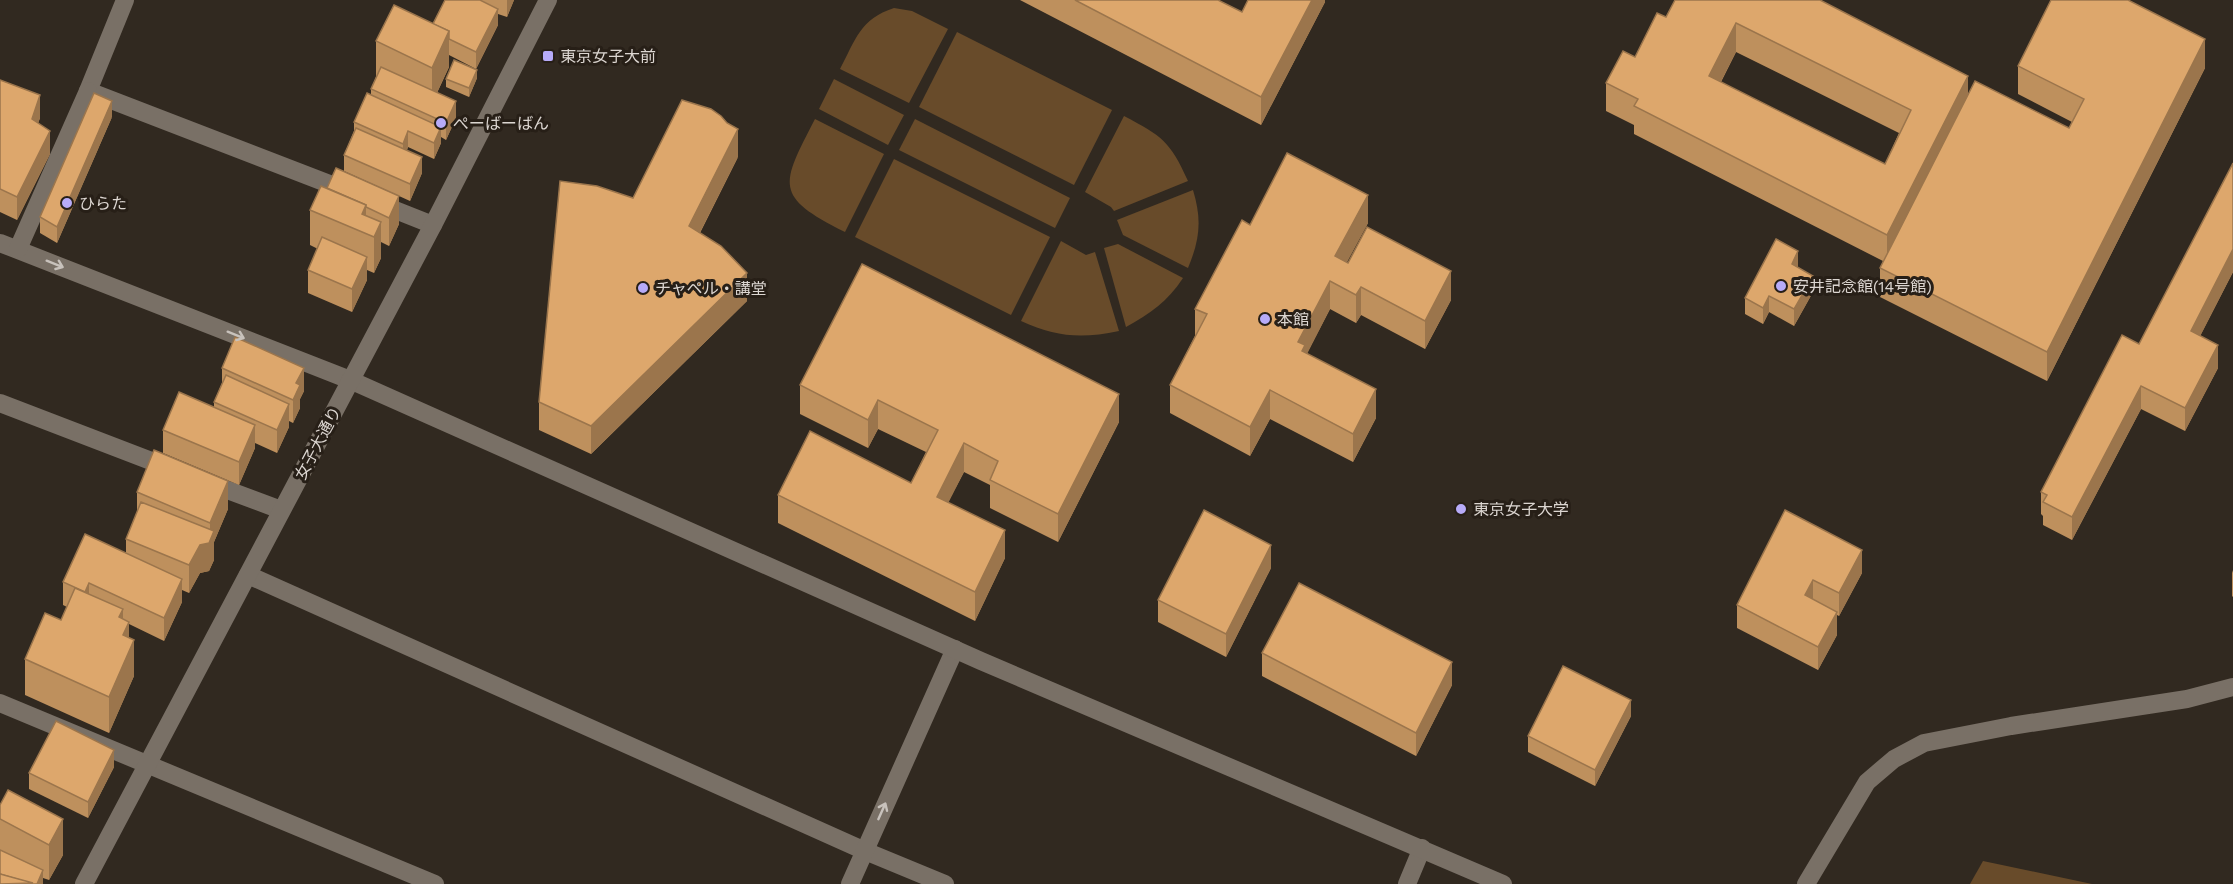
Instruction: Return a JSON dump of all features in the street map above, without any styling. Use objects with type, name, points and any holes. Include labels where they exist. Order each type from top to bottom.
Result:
[{"type":"street","points":[[18,249],[88,91],[125,0]]},
{"type":"street","name":"女子大通り","points":[[84,884],[433,225],[548,0]]},
{"type":"street","points":[[88,91],[433,225]]},
{"type":"street","points":[[0,243],[350,380],[955,649],[1503,884]]},
{"type":"street","points":[[0,403],[282,510]]},
{"type":"street","points":[[248,575],[945,884]]},
{"type":"street","points":[[850,884],[955,649]]},
{"type":"street","points":[[1806,884],[1867,782],[1894,759],[1924,743],[2011,726],[2187,699],[2233,687]]},
{"type":"street","points":[[0,703],[435,884]]},
{"type":"street","points":[[1407,884],[1422,848]]},
{"type":"shaded area","points":[[894,8],[912,11],[948,29],[909,103],[840,69],[855,39],[866,24]]},
{"type":"shaded area","points":[[957,32],[1112,110],[1074,185],[919,107]]},
{"type":"shaded area","points":[[834,79],[904,115],[888,145],[819,109]]},
{"type":"shaded area","points":[[1124,116],[1164,141],[1176,157],[1188,181],[1114,211],[1085,192]]},
{"type":"shaded area","points":[[815,119],[884,154],[845,232],[805,208],[795,198],[790,187],[795,159]]},
{"type":"shaded area","points":[[915,119],[1070,198],[1055,228],[899,150]]},
{"type":"shaded area","points":[[894,159],[1050,237],[1011,315],[855,237]]},
{"type":"shaded area","points":[[1193,190],[1199,220],[1195,248],[1188,268],[1123,235],[1117,220]]},
{"type":"shaded area","points":[[1061,241],[1086,255],[1095,252],[1119,331],[1081,336],[1069,335],[1021,321]]},
{"type":"shaded area","points":[[1118,244],[1183,278],[1158,306],[1126,327],[1104,248]]},
{"type":"shaded area","points":[[1983,861],[2092,884],[1970,884]]},
{"type":"building","points":[[445,0],[480,0],[498,9],[476,52],[449,39],[449,31],[433,24]]},
{"type":"building","points":[[1075,0],[1218,0],[1242,12],[1248,0],[1312,0],[1261,97]]},
{"type":"building","points":[[1675,0],[1820,0],[1968,76],[1887,235],[1634,106],[1638,99],[1606,83],[1623,51],[1635,57],[1657,13],[1666,17]],"holes":[[[1736,23],[1911,110],[1885,164],[1709,76]]]},
{"type":"building","points":[[2051,0],[2128,0],[2205,39],[2047,352],[1880,268],[1975,81],[2069,128],[2084,99],[2018,66]]},
{"type":"building","points":[[394,5],[449,31],[432,68],[376,41]]},
{"type":"building","points":[[454,60],[477,70],[469,88],[446,79]]},
{"type":"building","points":[[381,67],[456,101],[446,123],[371,89]]},
{"type":"building","points":[[0,80],[40,95],[32,119],[50,131],[17,197],[0,189]]},
{"type":"building","points":[[94,93],[112,101],[57,227],[40,217]]},
{"type":"building","points":[[367,93],[441,127],[434,143],[408,131],[403,144],[354,122]]},
{"type":"building","name":"チャペル・講堂","points":[[682,100],[711,109],[738,129],[689,226],[721,246],[747,273],[591,426],[539,402],[560,181],[597,186],[633,198]]},
{"type":"building","points":[[356,128],[422,157],[410,184],[344,155]]},
{"type":"building","name":"本館","points":[[1287,153],[1368,195],[1335,256],[1348,263],[1367,227],[1451,271],[1425,321],[1361,287],[1356,295],[1330,281],[1298,342],[1305,345],[1302,351],[1376,389],[1353,434],[1270,390],[1250,427],[1170,385],[1207,314],[1195,309],[1242,220],[1250,225]]},
{"type":"building","points":[[2233,163],[2233,249],[2191,331],[2218,345],[2185,408],[2141,386],[2072,517],[2043,502],[2047,495],[2041,492],[2122,335],[2139,344]]},
{"type":"building","points":[[336,168],[399,196],[389,218],[327,188]]},
{"type":"building","points":[[321,186],[366,205],[362,214],[381,222],[374,237],[310,210]]},
{"type":"building","points":[[322,237],[367,257],[352,289],[308,270]]},
{"type":"building","name":"安井記念館(14号館)","points":[[1776,239],[1798,251],[1792,264],[1813,276],[1794,309],[1769,296],[1763,308],[1745,298]]},
{"type":"building","points":[[862,264],[1119,394],[1058,514],[990,480],[998,461],[964,443],[937,497],[1005,530],[975,592],[778,495],[810,431],[911,483],[938,430],[878,400],[868,420],[800,385]]},
{"type":"building","points":[[235,337],[304,368],[296,383],[300,385],[293,400],[222,368]]},
{"type":"building","points":[[226,375],[289,404],[277,430],[214,402]]},
{"type":"building","points":[[179,392],[255,425],[239,462],[163,430]]},
{"type":"building","points":[[154,450],[228,481],[210,523],[137,492]]},
{"type":"building","points":[[141,502],[214,531],[209,543],[200,545],[189,565],[126,539]]},
{"type":"building","points":[[1204,510],[1271,545],[1226,634],[1158,600]]},
{"type":"building","points":[[1785,510],[1862,550],[1839,593],[1813,580],[1805,595],[1837,612],[1818,647],[1737,605]]},
{"type":"building","points":[[85,534],[182,579],[164,618],[89,583],[85,592],[63,582]]},
{"type":"building","points":[[1299,583],[1452,662],[1416,733],[1262,653]]},
{"type":"building","points":[[75,588],[123,609],[119,617],[129,622],[123,635],[134,640],[109,697],[25,659],[45,613],[61,620]]},
{"type":"building","points":[[1563,666],[1631,700],[1595,770],[1528,736]]},
{"type":"building","points":[[56,721],[114,750],[88,802],[29,773]]},
{"type":"building","points":[[8,790],[63,819],[49,845],[0,819],[0,805]]},
{"type":"building","points":[[0,850],[43,870],[37,884],[0,874]]},
{"type":"building","points":[[0,874],[33,883],[0,884]]},
{"type":"place","name":"東京女子大前","points":[[548,56]]},
{"type":"place","name":"ぺーばーばん","points":[[441,123]]},
{"type":"place","name":"ひらた","points":[[67,203]]},
{"type":"place","name":"安井記念館(14号館)","points":[[1781,286]]},
{"type":"place","name":"チャペル・講堂","points":[[643,288]]},
{"type":"place","name":"本館","points":[[1265,319]]},
{"type":"place","name":"東京女子大学","points":[[1461,509]]}]
